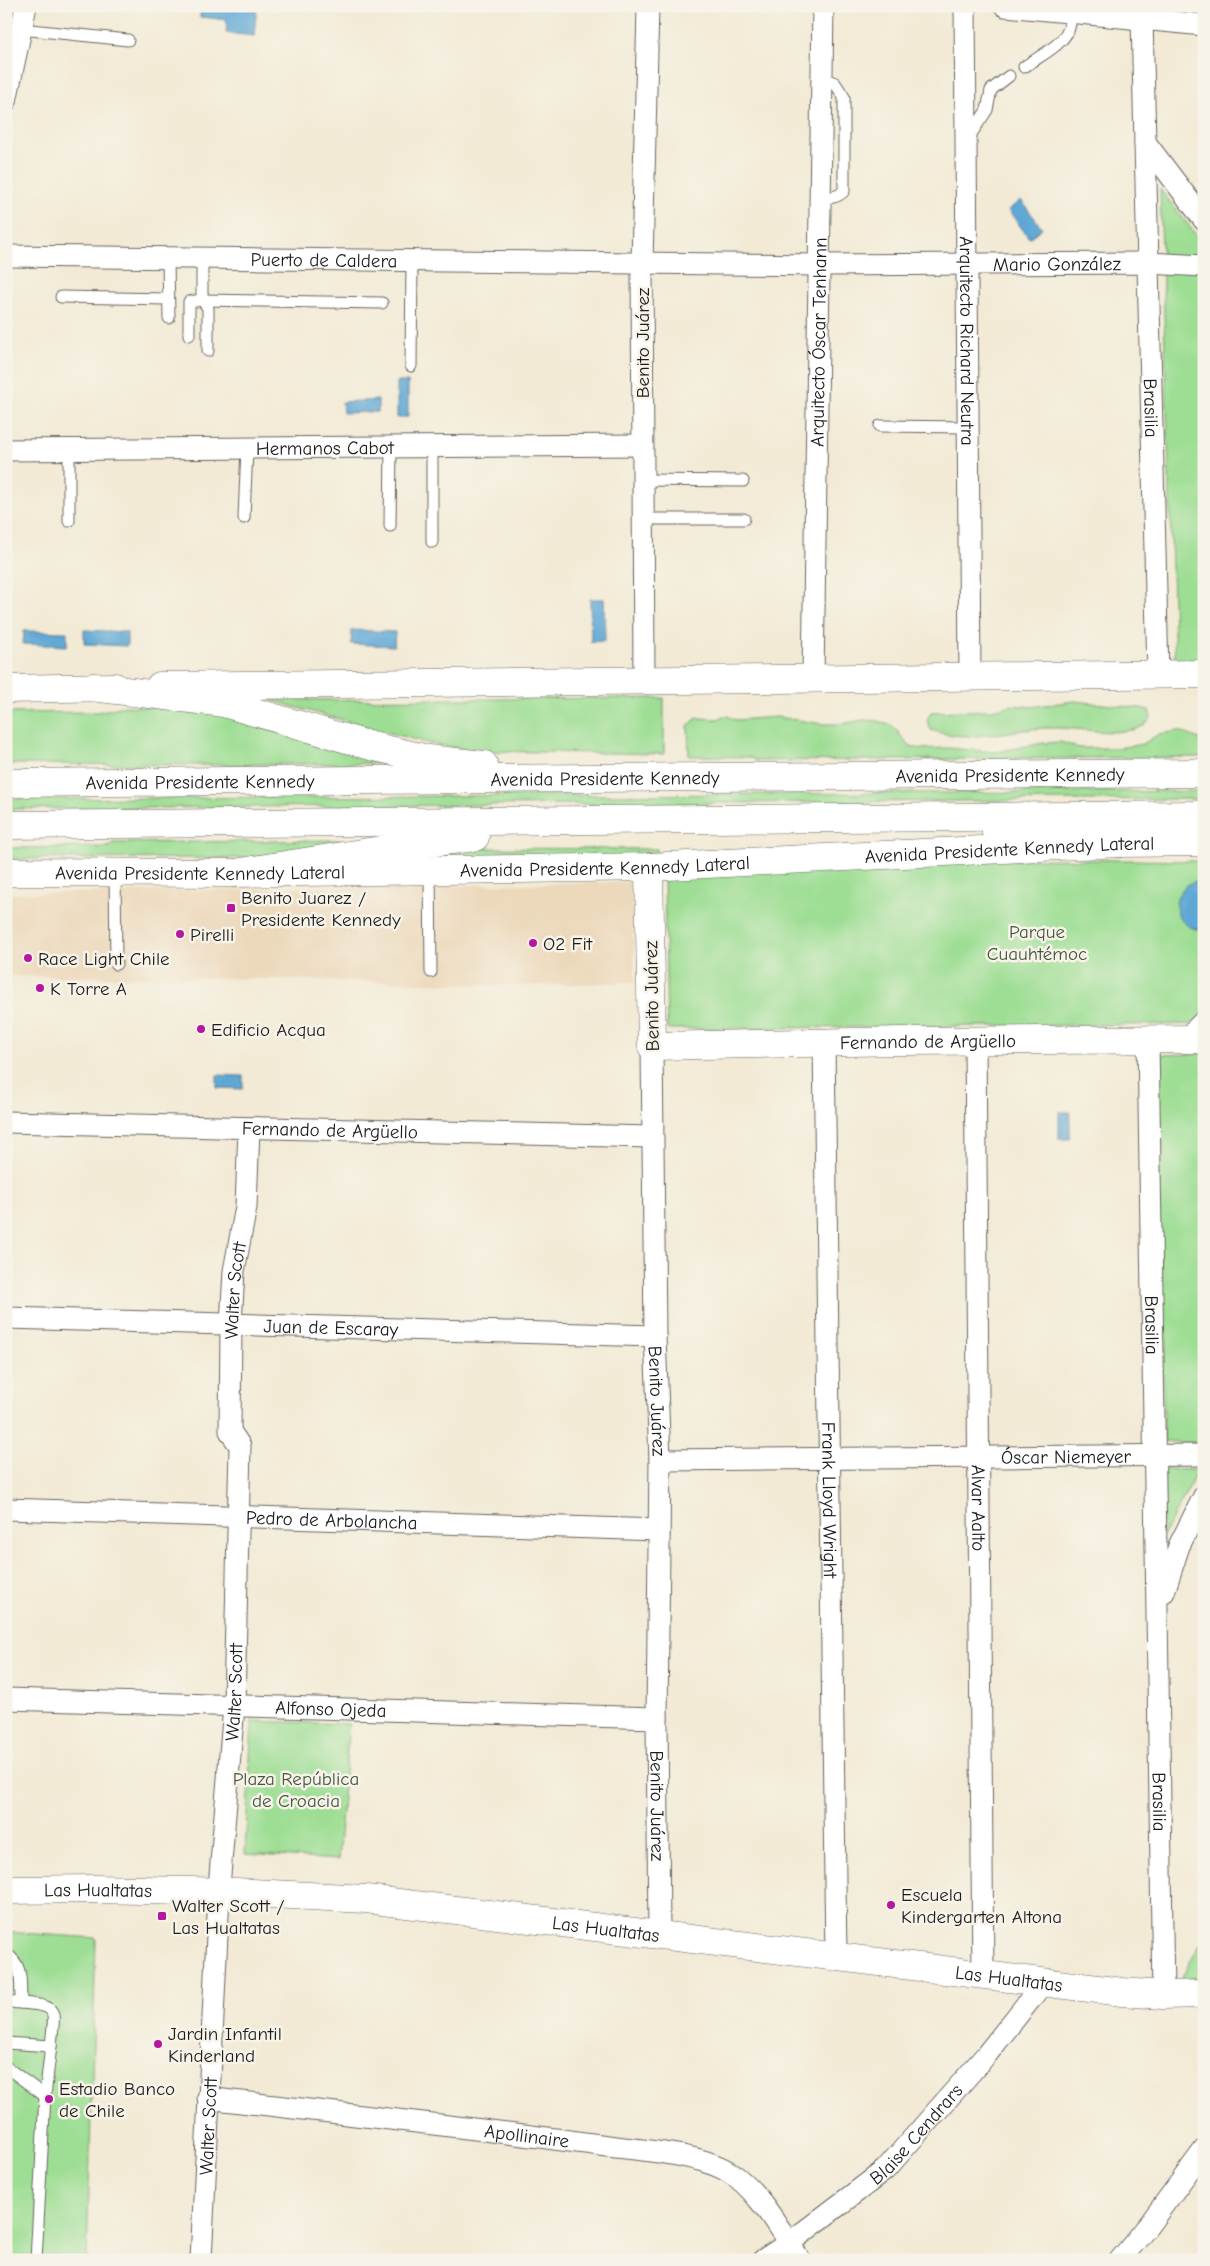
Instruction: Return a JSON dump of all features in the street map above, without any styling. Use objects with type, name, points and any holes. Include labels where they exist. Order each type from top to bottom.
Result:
[{"type":"main road","points":[[6,689],[1204,674]]},
{"type":"main road","points":[[92,687],[224,703],[315,728],[371,746],[428,759],[630,779]]},
{"type":"main road","name":"Avenida Presidente Kennedy","points":[[6,783],[1204,773]]},
{"type":"main road","points":[[6,825],[1204,815]]},
{"type":"main road","points":[[821,818],[1120,843]]},
{"type":"main road","points":[[235,873],[418,844],[602,821]]},
{"type":"main road","name":"Avenida Presidente Kennedy Lateral","points":[[6,872],[235,873],[649,867],[1120,843],[1204,842]]},
{"type":"main road","name":"Benito Juárez","points":[[649,867],[652,1046]]},
{"type":"main road","name":"Fernando de Argüello","points":[[652,1046],[824,1042],[1192,1039]]},
{"type":"main road","name":"Las Hualtatas","points":[[6,1890],[219,1891],[366,1900],[1044,1982],[1163,1995],[1204,1994]]},
{"type":"street","points":[[6,101],[26,6]]},
{"type":"street","name":"Benito Juárez","points":[[644,680],[642,263],[648,6]]},
{"type":"street","name":"Arquitecto Óscar Tenhann","points":[[813,678],[823,6]]},
{"type":"street","name":"Arquitecto Richard Neutra","points":[[965,6],[970,676]]},
{"type":"street","points":[[1005,6],[1204,25]]},
{"type":"street","name":"Brasilia","points":[[1142,19],[1158,674]]},
{"type":"street","points":[[1145,142],[1204,220]]},
{"type":"street","name":"Puerto de Caldera","points":[[6,256],[642,263]]},
{"type":"street","name":"Mario González","points":[[642,263],[819,265],[1148,263],[1204,266]]},
{"type":"street","name":"Hermanos Cabot","points":[[6,450],[642,445]]},
{"type":"street","name":"Brasilia","points":[[1148,1040],[1163,1995]]},
{"type":"street","name":"Frank Lloyd Wright","points":[[824,1042],[836,1957]]},
{"type":"street","name":"Alvar Aalto","points":[[975,1042],[983,1975]]},
{"type":"street","name":"Benito Juárez","points":[[652,1046],[655,1336],[660,1460],[656,1718],[659,1935]]},
{"type":"street","name":"Fernando de Argüello","points":[[6,1122],[652,1137]]},
{"type":"street","name":"Walter Scott","points":[[201,2260],[219,1891],[234,1706],[240,1446],[230,1431],[231,1324],[234,1270],[246,1207],[249,1128]]},
{"type":"street","name":"Juan de Escaray","points":[[6,1318],[655,1336]]},
{"type":"street","name":"Óscar Niemeyer","points":[[660,1460],[1155,1457],[1204,1455]]},
{"type":"street","name":"Brasilia","points":[[1158,1609],[1179,1546],[1204,1496]]},
{"type":"street","name":"Pedro de Arbolancha","points":[[6,1509],[659,1530]]},
{"type":"street","name":"Alfonso Ojeda","points":[[6,1699],[656,1718]]},
{"type":"street","name":"Blaise Cendrars","points":[[763,2260],[794,2252],[885,2170],[981,2061],[1044,1982]]},
{"type":"street","name":"Apollinaire","points":[[208,2098],[574,2141],[706,2162],[727,2170],[741,2179],[752,2191],[794,2252]]},
{"type":"street","points":[[1120,2260],[1165,2204],[1204,2150]]},
{"type":"lane","points":[[1024,67],[1049,52],[1063,38],[1070,24],[1067,12]]},
{"type":"lane","points":[[21,29],[128,40]]},
{"type":"lane","points":[[966,142],[987,110],[991,90],[1009,76]]},
{"type":"lane","points":[[168,259],[169,318]]},
{"type":"lane","points":[[202,259],[202,300],[208,308],[208,351]]},
{"type":"lane","points":[[411,366],[412,261]]},
{"type":"lane","points":[[61,297],[168,299]]},
{"type":"lane","points":[[189,335],[189,302],[202,300],[382,303]]},
{"type":"lane","points":[[880,426],[968,427]]},
{"type":"lane","points":[[390,526],[391,447]]},
{"type":"lane","points":[[432,447],[432,542]]},
{"type":"lane","points":[[244,518],[247,448]]},
{"type":"lane","points":[[69,449],[69,521]]},
{"type":"lane","points":[[643,480],[743,480]]},
{"type":"lane","points":[[643,520],[744,519]]},
{"type":"lane","points":[[430,870],[431,972]]},
{"type":"lane","points":[[115,871],[116,964]]},
{"type":"lane","points":[[1192,1039],[1204,1014]]},
{"type":"lane","points":[[6,1954],[15,1959],[19,1969],[21,2003]]},
{"type":"lane","points":[[6,2002],[49,2007],[54,2014],[45,2096],[36,2260]]},
{"type":"lane","points":[[6,2043],[51,2046]]},
{"type":"lane","points":[[6,2067],[45,2096]]},
{"type":"shaded area","points":[[632,882],[635,982],[523,986],[279,979],[6,976],[6,894]]},
{"type":"green space","points":[[1160,189],[1204,245],[1204,663],[1175,663]]},
{"type":"green space","points":[[664,698],[664,754],[478,751],[431,744],[269,700]]},
{"type":"green space","points":[[1074,701],[1140,708],[1149,710],[1151,718],[1140,727],[1123,731],[1104,732],[1065,728],[1040,728],[978,736],[947,734],[931,730],[927,720],[931,712],[993,710],[1013,705],[1031,707]]},
{"type":"green space","points":[[124,706],[205,710],[403,763],[6,764],[6,713],[98,712]]},
{"type":"green space","points":[[727,716],[736,720],[777,717],[823,724],[842,724],[863,720],[878,721],[893,726],[908,745],[921,749],[948,748],[996,752],[1043,743],[1061,742],[1079,748],[1117,748],[1143,744],[1159,734],[1179,731],[1204,741],[1204,757],[757,761],[750,757],[689,756],[688,726],[697,718],[717,719]]},
{"type":"green space","points":[[1204,791],[1204,799],[6,809],[6,799]]},
{"type":"green space","points":[[340,840],[344,843],[253,858],[6,859],[6,848],[110,847],[112,843]]},
{"type":"green space","points":[[462,848],[657,849],[657,857],[384,855]]},
{"type":"green space","name":"Parque Cuauhtémoc","points":[[1034,859],[1204,861],[1204,1024],[667,1029],[664,873]]},
{"type":"green space","points":[[1204,1054],[1204,1444],[1164,1441],[1156,1055]]},
{"type":"green space","points":[[1160,1469],[1198,1470],[1164,1535]]},
{"type":"green space","name":"Plaza República de Croacia","points":[[252,1721],[349,1724],[338,1860],[245,1854]]},
{"type":"green space","name":"Estadio Banco de Chile","points":[[6,1932],[96,1938],[87,2260],[6,2260]]},
{"type":"green space","points":[[1204,1937],[1204,1977],[1181,1979]]},
{"type":"water","points":[[201,6],[257,6],[254,36],[226,33],[227,20],[200,17]]},
{"type":"water","points":[[1021,200],[1042,228],[1029,238],[1008,210]]},
{"type":"water","points":[[397,382],[408,382],[408,417],[397,418]]},
{"type":"water","points":[[378,400],[378,412],[343,413],[342,402]]},
{"type":"water","points":[[590,599],[604,599],[605,641],[591,642]]},
{"type":"water","points":[[84,630],[127,632],[127,646],[84,644]]},
{"type":"water","points":[[352,630],[395,632],[394,646],[351,644]]},
{"type":"water","points":[[24,631],[67,632],[67,646],[23,644]]},
{"type":"water","points":[[1200,880],[1204,881],[1204,930],[1192,928],[1184,923],[1178,916],[1176,907],[1181,891],[1189,884]]},
{"type":"water","points":[[217,1075],[243,1076],[243,1089],[217,1088]]},
{"type":"water","points":[[1059,1112],[1070,1112],[1070,1139],[1059,1139]]},
{"type":"place","name":"Benito Juarez / Presidente Kennedy","points":[[231,908]]},
{"type":"place","name":"Pirelli","points":[[180,934]]},
{"type":"place","name":"O2 Fit","points":[[533,943]]},
{"type":"place","name":"Race Light Chile","points":[[28,958]]},
{"type":"place","name":"K Torre A","points":[[40,988]]},
{"type":"place","name":"Edificio Acqua","points":[[201,1029]]},
{"type":"place","name":"Escuela Kindergarten Altona","points":[[891,1905]]},
{"type":"place","name":"Walter Scott / Las Hualtatas","points":[[162,1916]]},
{"type":"place","name":"Jardin Infantil Kinderland","points":[[158,2044]]},
{"type":"place","name":"Estadio Banco de Chile","points":[[49,2099]]}]
